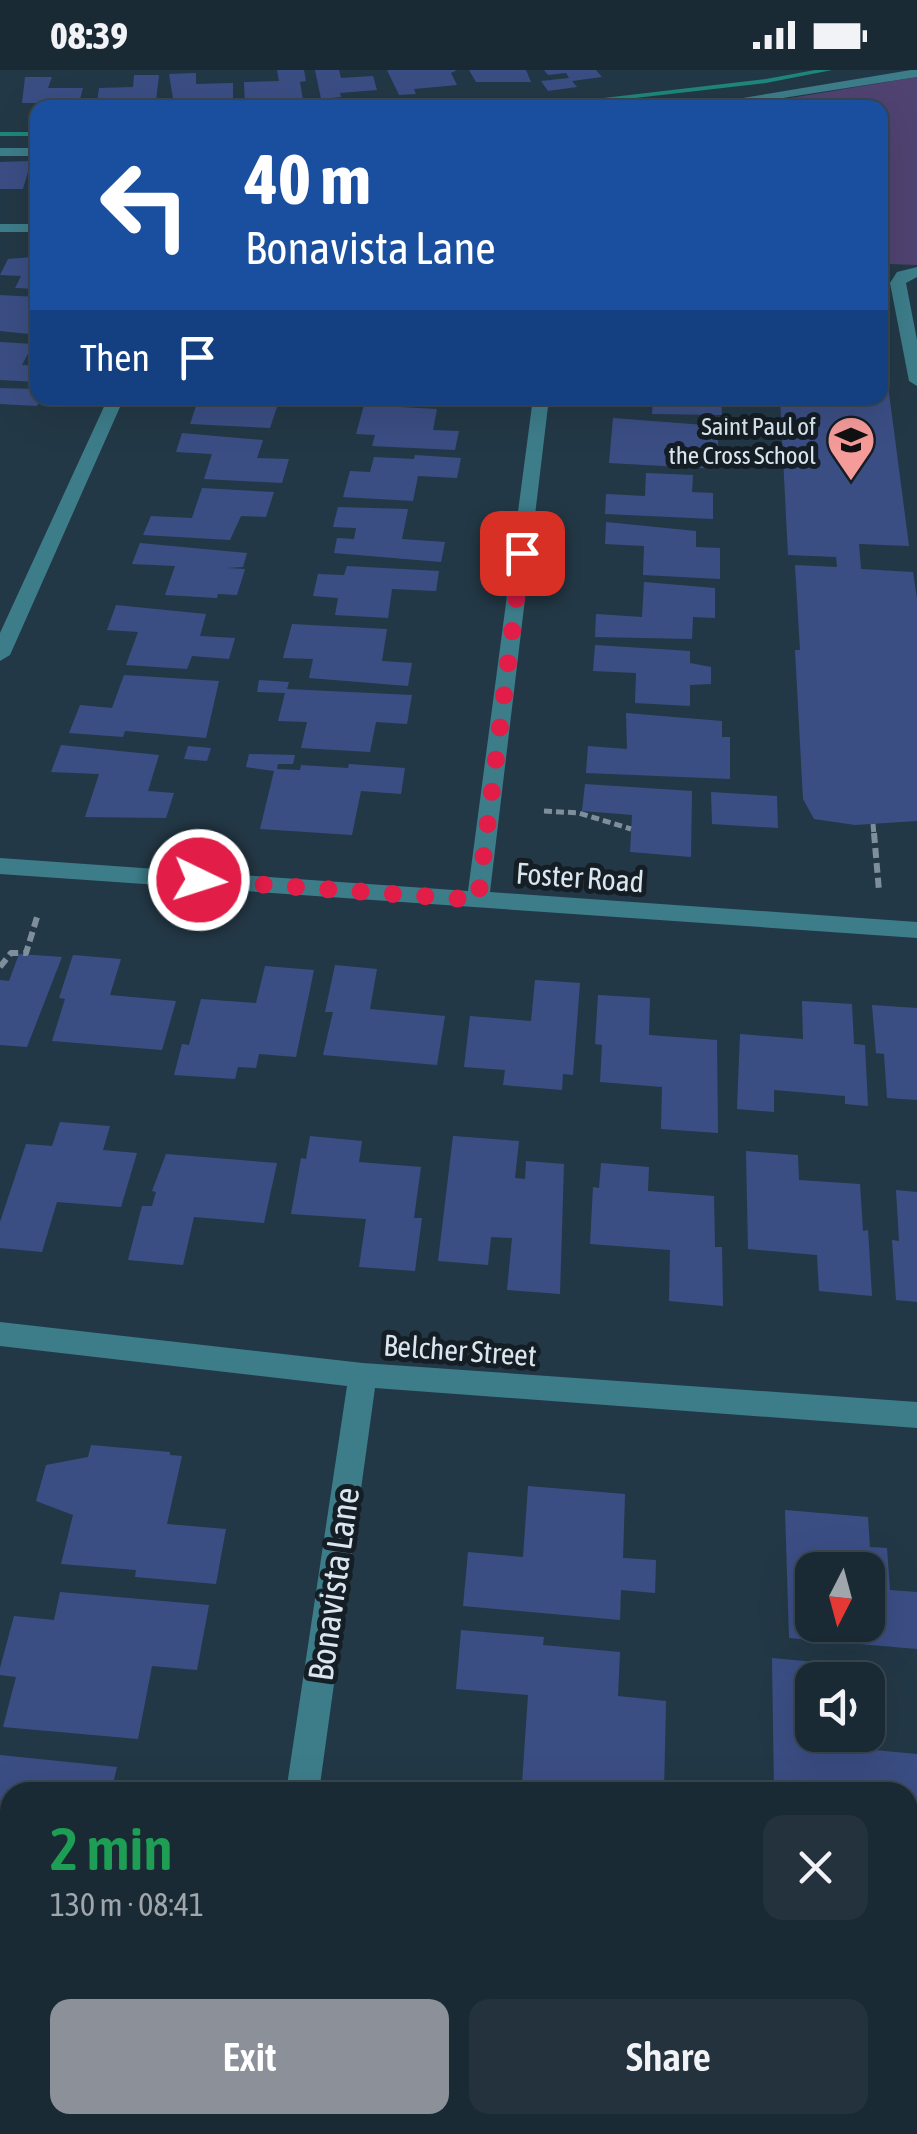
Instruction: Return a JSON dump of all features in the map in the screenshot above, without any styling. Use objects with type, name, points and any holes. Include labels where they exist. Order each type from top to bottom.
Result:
[{"type":"street","points":[[741,100],[917,73]]},
{"type":"street","points":[[0,152],[30,152]]},
{"type":"street","points":[[0,228],[30,228]]},
{"type":"street","points":[[909,274],[898,283],[917,381]]},
{"type":"street","points":[[0,656],[113,405]]},
{"type":"street","points":[[478,900],[541,405]]},
{"type":"street","name":"Foster Road","points":[[0,866],[917,930]]},
{"type":"street","name":"Belcher Street","points":[[0,1334],[363,1375],[917,1415]]},
{"type":"street","name":"Bonavista Lane","points":[[303,1782],[363,1375]]},
{"type":"path","points":[[544,812],[579,813],[631,829]]},
{"type":"path","points":[[874,824],[880,891]]},
{"type":"path","points":[[0,967],[12,954],[26,953],[38,914]]},
{"type":"shaded area","points":[[917,77],[917,265],[888,264],[888,100],[779,100]]},
{"type":"building","points":[[277,70],[304,70],[306,81],[300,82],[303,100],[245,100],[244,82],[279,81]]},
{"type":"building","points":[[315,70],[339,70],[341,78],[373,76],[377,90],[321,99]]},
{"type":"building","points":[[387,70],[457,70],[451,73],[457,85],[414,89],[416,94],[399,95]]},
{"type":"building","points":[[469,70],[526,70],[531,82],[476,82]]},
{"type":"building","points":[[544,70],[596,70],[602,77],[572,81],[577,87],[548,91],[541,81],[569,78],[566,73],[548,75]]},
{"type":"building","points":[[196,73],[196,84],[233,83],[233,100],[173,99],[169,74]]},
{"type":"building","points":[[134,75],[159,75],[156,100],[97,100],[99,88],[133,87]]},
{"type":"building","points":[[25,77],[52,77],[48,88],[83,88],[80,100],[22,103]]},
{"type":"building","points":[[30,161],[23,189],[0,189],[0,162]]},
{"type":"building","points":[[30,258],[30,289],[15,288],[21,276],[0,275],[8,259]]},
{"type":"building","points":[[0,295],[30,297],[30,334],[0,331]]},
{"type":"building","points":[[0,342],[30,344],[22,365],[30,366],[30,382],[0,380]]},
{"type":"building","points":[[888,385],[909,546],[859,544],[861,569],[913,572],[917,599],[917,821],[855,825],[814,819],[803,799],[795,565],[837,567],[836,557],[788,555],[780,405],[888,405]]},
{"type":"building","points":[[0,388],[30,389],[30,405],[38,405],[37,406],[0,404]]},
{"type":"building","points":[[278,405],[270,428],[190,424],[196,406]]},
{"type":"building","points":[[364,405],[437,409],[433,430],[459,431],[455,450],[372,446],[375,435],[356,434]]},
{"type":"building","points":[[653,405],[721,405],[722,415],[652,414]]},
{"type":"building","points":[[613,418],[718,426],[718,469],[609,463]]},
{"type":"building","points":[[182,433],[263,440],[257,458],[289,459],[282,483],[204,479],[212,454],[176,452]]},
{"type":"building","points":[[415,455],[461,458],[457,478],[418,476],[413,501],[343,497],[350,471],[370,472],[374,457],[414,459]]},
{"type":"building","points":[[646,473],[693,475],[692,492],[713,493],[713,519],[605,514],[606,494],[645,496]]},
{"type":"building","points":[[202,488],[274,492],[266,517],[241,516],[230,540],[143,535],[151,516],[192,518]]},
{"type":"building","points":[[338,507],[408,509],[402,539],[445,542],[441,562],[334,553],[337,538],[354,539],[356,528],[333,527]]},
{"type":"building","points":[[606,522],[696,531],[696,547],[720,548],[720,579],[643,575],[644,546],[605,544]]},
{"type":"building","points":[[140,543],[247,553],[243,567],[227,568],[245,569],[237,595],[165,595],[175,566],[132,564]]},
{"type":"building","points":[[347,566],[439,571],[436,591],[392,589],[388,618],[335,615],[338,598],[313,596],[318,574],[344,575]]},
{"type":"building","points":[[644,582],[715,588],[715,618],[693,617],[692,639],[595,637],[596,614],[642,617]]},
{"type":"building","points":[[116,605],[206,614],[200,636],[235,638],[229,659],[192,656],[187,669],[126,665],[138,632],[107,630]]},
{"type":"building","points":[[292,624],[387,629],[382,661],[412,663],[408,686],[309,678],[313,659],[283,658]]},
{"type":"building","points":[[595,645],[690,651],[690,663],[711,667],[711,684],[690,685],[690,706],[635,703],[636,673],[593,671]]},
{"type":"building","points":[[124,675],[219,681],[206,738],[125,731],[123,737],[69,733],[80,705],[112,708]]},
{"type":"building","points":[[259,680],[289,682],[287,689],[412,695],[407,724],[376,722],[370,752],[301,748],[307,722],[278,721],[285,693],[257,692]]},
{"type":"building","points":[[626,713],[722,721],[722,737],[730,737],[730,779],[586,773],[588,746],[627,749]]},
{"type":"building","points":[[61,745],[159,755],[148,791],[174,793],[166,818],[85,817],[99,774],[51,772]]},
{"type":"building","points":[[188,746],[211,748],[207,761],[184,759]]},
{"type":"building","points":[[249,754],[295,755],[293,764],[278,764],[277,769],[300,770],[301,765],[348,768],[349,764],[405,768],[401,794],[361,791],[352,835],[260,829],[274,771],[246,767]]},
{"type":"building","points":[[585,784],[692,791],[691,857],[630,852],[632,815],[582,811]]},
{"type":"building","points":[[711,792],[777,796],[778,828],[712,824]]},
{"type":"building","points":[[19,954],[62,957],[27,1047],[0,1045],[0,980],[9,981]]},
{"type":"building","points":[[73,955],[121,959],[110,995],[176,1001],[162,1050],[52,1041],[65,999],[59,998]]},
{"type":"building","points":[[335,965],[377,969],[370,1009],[445,1016],[437,1065],[323,1055],[333,1012],[325,1012]]},
{"type":"building","points":[[265,966],[314,970],[296,1057],[259,1054],[256,1068],[238,1067],[235,1079],[174,1075],[182,1044],[189,1045],[201,999],[256,1003]]},
{"type":"building","points":[[535,980],[580,983],[573,1075],[563,1074],[562,1090],[503,1085],[505,1070],[464,1067],[470,1016],[531,1021]]},
{"type":"building","points":[[598,995],[650,998],[649,1035],[717,1040],[718,1133],[661,1129],[662,1087],[600,1082],[602,1045],[595,1044]]},
{"type":"building","points":[[802,1001],[852,1004],[854,1044],[865,1045],[868,1106],[845,1104],[845,1096],[774,1090],[774,1112],[737,1109],[740,1034],[803,1039]]},
{"type":"building","points":[[872,1005],[917,1008],[917,1100],[887,1098],[884,1054],[876,1053]]},
{"type":"building","points":[[60,1122],[110,1126],[103,1150],[137,1153],[121,1207],[57,1202],[42,1252],[0,1248],[0,1222],[26,1144],[52,1146]]},
{"type":"building","points":[[310,1136],[362,1141],[359,1162],[421,1167],[414,1218],[422,1218],[415,1271],[359,1267],[366,1219],[291,1214],[301,1158],[306,1159]]},
{"type":"building","points":[[453,1136],[519,1141],[515,1178],[525,1179],[526,1161],[564,1164],[560,1294],[507,1290],[512,1238],[491,1237],[488,1265],[438,1261]]},
{"type":"building","points":[[746,1151],[798,1155],[799,1180],[860,1184],[863,1231],[868,1230],[872,1296],[819,1291],[817,1255],[748,1249]]},
{"type":"building","points":[[166,1154],[277,1163],[264,1223],[194,1217],[183,1265],[128,1260],[142,1206],[152,1206],[156,1192],[152,1191]]},
{"type":"building","points":[[601,1163],[649,1167],[648,1191],[714,1196],[715,1247],[722,1247],[723,1306],[669,1301],[670,1250],[590,1244],[593,1187],[599,1188]]},
{"type":"building","points":[[896,1190],[917,1192],[917,1302],[896,1300],[892,1240],[899,1241]]},
{"type":"building","points":[[91,1445],[182,1456],[167,1524],[226,1529],[216,1584],[135,1577],[136,1570],[61,1564],[73,1515],[36,1501],[46,1465],[88,1457]]},
{"type":"building","points":[[528,1486],[625,1494],[623,1558],[656,1560],[655,1593],[621,1590],[620,1620],[463,1606],[468,1552],[523,1557]]},
{"type":"building","points":[[785,1510],[868,1517],[870,1547],[887,1548],[890,1590],[917,1592],[917,1649],[836,1642],[885,1642],[885,1552],[795,1552],[795,1639],[789,1638]]},
{"type":"building","points":[[60,1592],[209,1605],[197,1670],[152,1666],[138,1739],[3,1727],[16,1677],[0,1675],[0,1668],[14,1616],[54,1620]]},
{"type":"building","points":[[461,1630],[544,1637],[543,1645],[620,1652],[618,1696],[666,1701],[664,1782],[522,1782],[528,1695],[456,1689]]},
{"type":"building","points":[[772,1658],[816,1662],[795,1662],[795,1752],[917,1754],[917,1782],[774,1782]]},
{"type":"building","points":[[0,1755],[117,1767],[113,1782],[0,1782]]},
{"type":"waterway","points":[[594,100],[766,81],[828,70]]},
{"type":"waterway","points":[[0,134],[30,134]]},
{"type":"place","name":"Saint Paul of the Cross School","points":[[851,482]]},
{"type":"route","points":[[199,880],[478,900],[522,553]]}]
